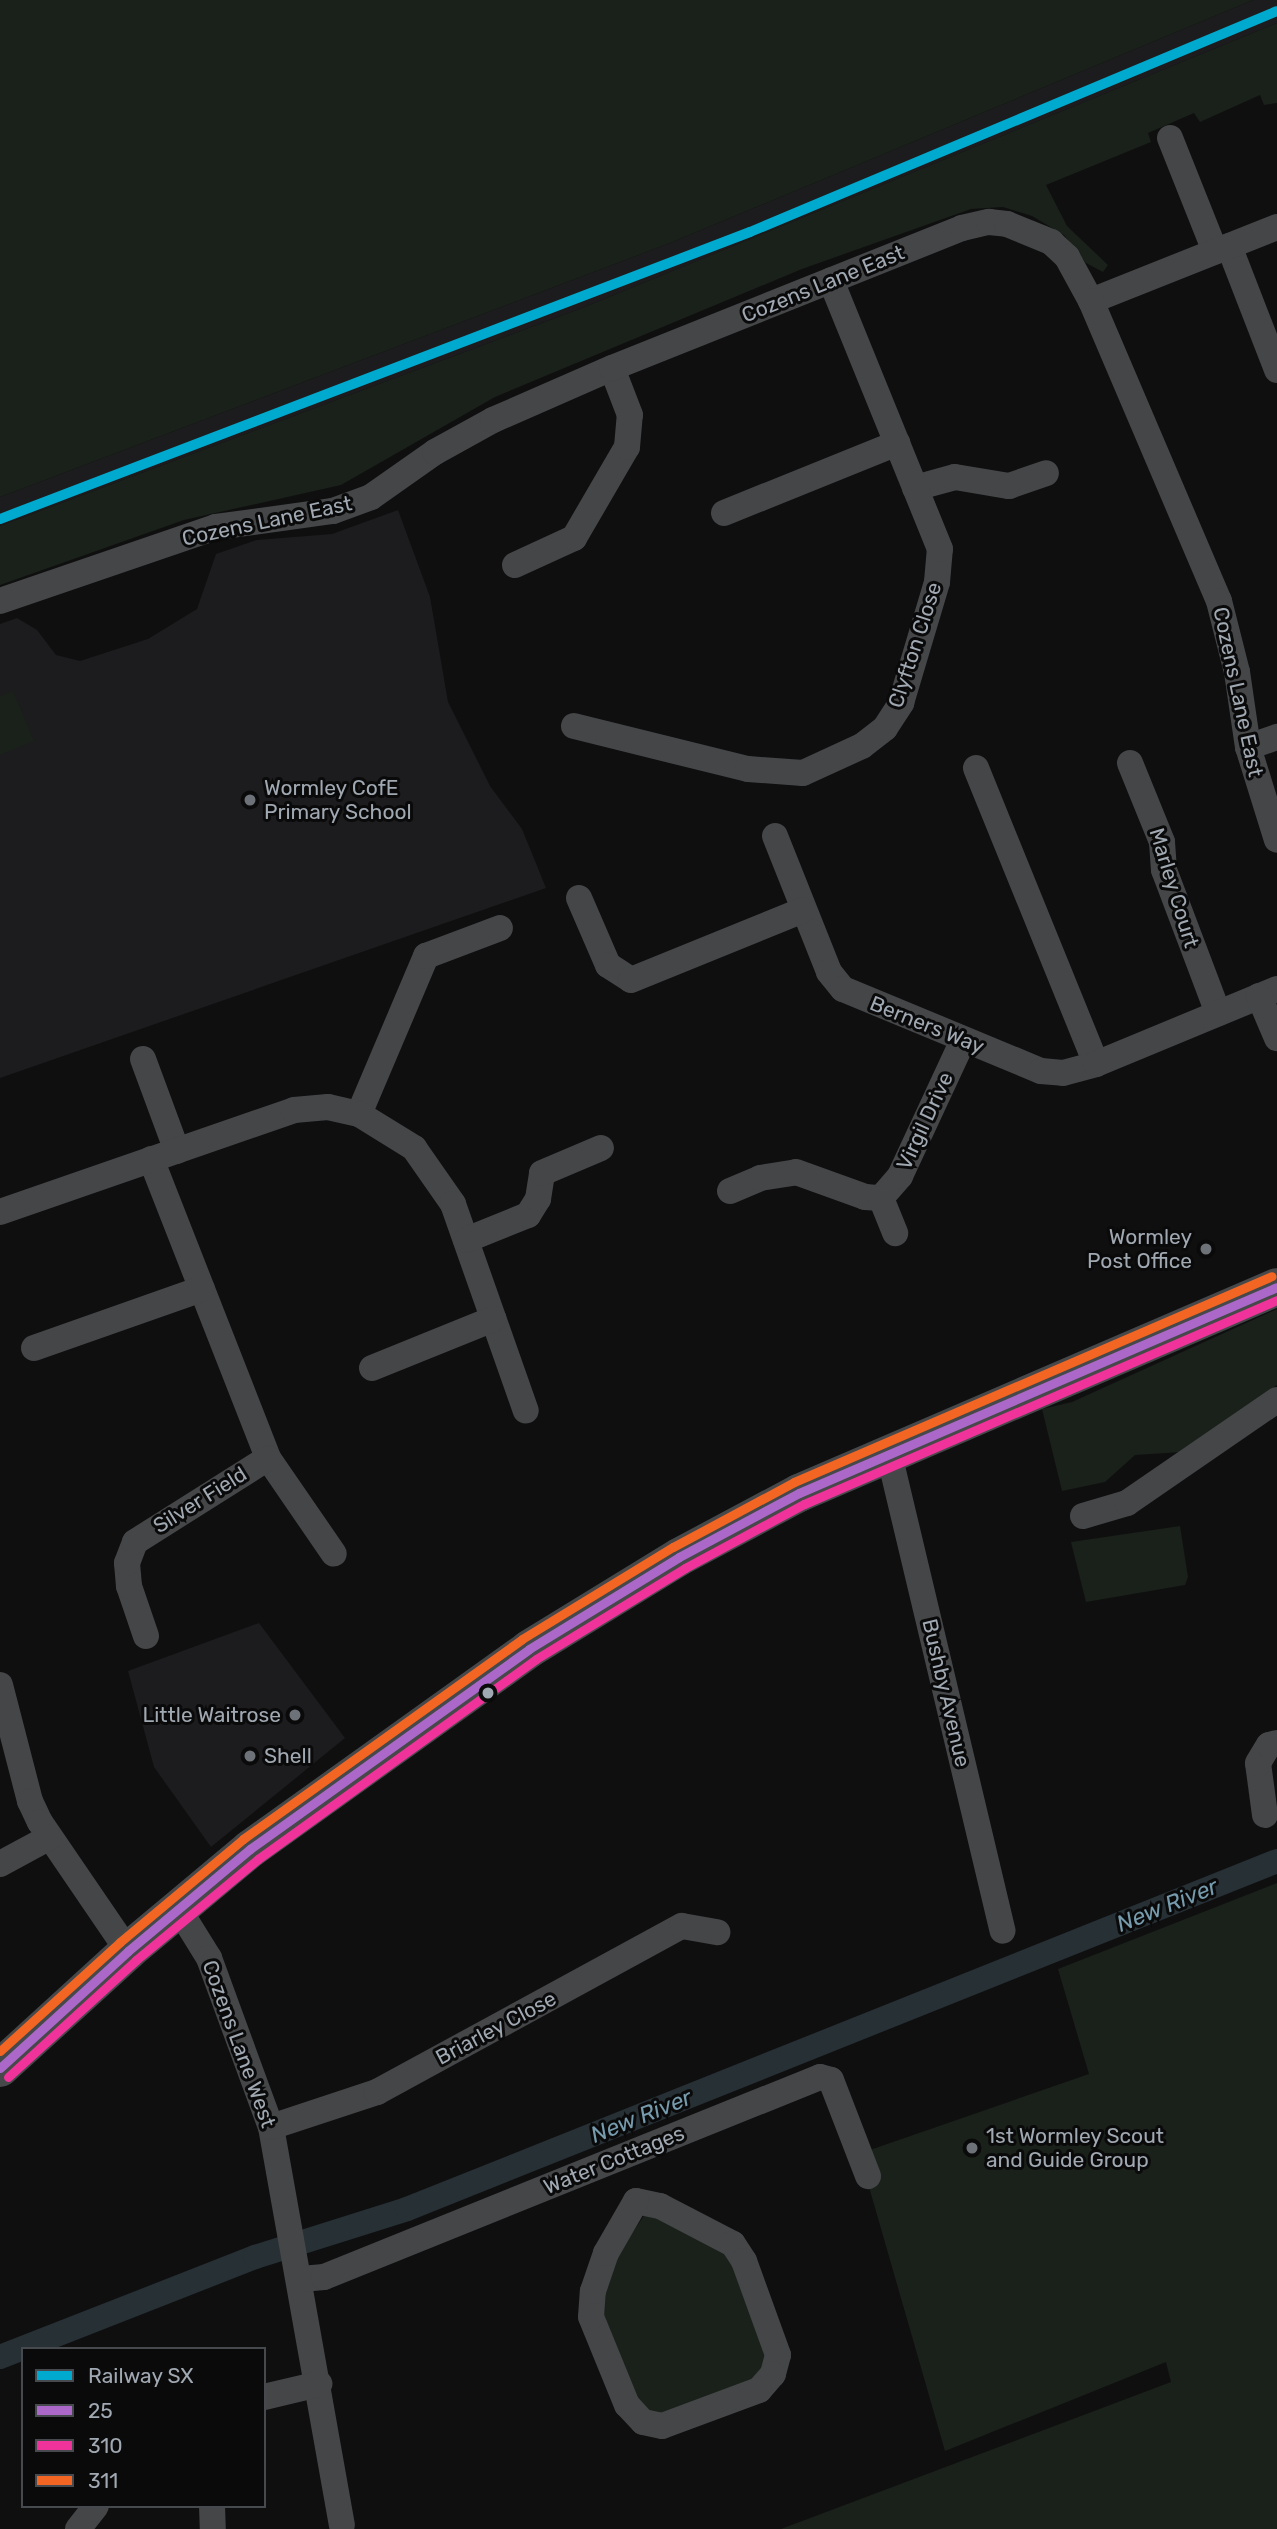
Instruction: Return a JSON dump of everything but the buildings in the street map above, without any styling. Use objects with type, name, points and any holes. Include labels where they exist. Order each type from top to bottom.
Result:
[{"type":"main road","points":[[0,2068],[178,1908],[311,1804],[529,1649],[679,1557],[799,1493],[1277,1287]]},
{"type":"street","points":[[1170,138],[1277,370]]},
{"type":"street","name":"Cozens Lane East","points":[[0,601],[216,527],[333,511],[371,497],[435,452],[493,420],[612,368],[962,228],[989,222],[1022,228],[1051,242],[1067,257],[1091,300],[1219,601],[1237,671],[1248,747],[1277,840]]},
{"type":"street","points":[[1091,300],[1277,227]]},
{"type":"street","name":"Clyfton Close","points":[[574,726],[774,774],[803,773],[862,746],[885,728],[901,703],[937,582],[940,549],[831,280]]},
{"type":"street","points":[[515,565],[574,538],[627,447],[630,415],[612,368]]},
{"type":"street","points":[[724,513],[897,443]]},
{"type":"street","points":[[915,488],[955,477],[1009,485],[1046,473]]},
{"type":"street","points":[[1248,747],[1277,737]]},
{"type":"street","name":"Marley Court","points":[[1130,763],[1162,842],[1164,870],[1218,1013]]},
{"type":"street","points":[[976,768],[1097,1064]]},
{"type":"street","name":"Berners Way","points":[[775,836],[829,972],[843,989],[1041,1071],[1063,1073],[1097,1064],[1268,993]]},
{"type":"street","points":[[579,898],[608,965],[631,980],[803,910]]},
{"type":"street","points":[[359,1114],[426,956],[500,928]]},
{"type":"street","points":[[1268,993],[1277,1038]]},
{"type":"street","name":"Virgil Drive","points":[[881,1198],[900,1176],[963,1040]]},
{"type":"street","points":[[143,1059],[177,1151]]},
{"type":"street","points":[[0,1212],[294,1110],[328,1107],[359,1114],[414,1148],[435,1172],[466,1240],[526,1411]]},
{"type":"street","points":[[466,1240],[528,1215],[538,1199],[542,1173],[601,1149]]},
{"type":"street","name":"Silver Field","points":[[146,1636],[129,1586],[127,1563],[135,1542],[268,1458],[151,1159]]},
{"type":"street","points":[[730,1191],[760,1178],[796,1172],[865,1197],[881,1198],[895,1233]]},
{"type":"street","points":[[34,1348],[202,1289]]},
{"type":"street","points":[[372,1368],[493,1319]]},
{"type":"street","points":[[1083,1516],[1127,1503],[1277,1399]]},
{"type":"street","name":"Bushby Avenue","points":[[889,1454],[1003,1931]]},
{"type":"street","points":[[268,1458],[334,1554]]},
{"type":"street","points":[[0,1685],[7,1744],[30,1801],[48,1838],[128,1951]]},
{"type":"street","points":[[1265,1815],[1258,1763],[1269,1745],[1277,1743]]},
{"type":"street","points":[[0,1864],[48,1838]]},
{"type":"street","name":"Cozens Lane West","points":[[178,1908],[209,1958],[271,2127],[288,2230],[299,2271]]},
{"type":"street","name":"Briarley Close","points":[[271,2127],[377,2092],[682,1926],[717,1932]]},
{"type":"street","name":"Water Cottages","points":[[299,2271],[324,2277],[820,2077],[831,2080],[868,2176]]},
{"type":"street","points":[[617,2159],[636,2201]]},
{"type":"street","points":[[636,2201],[660,2206],[733,2244],[744,2261],[778,2355],[773,2374],[759,2390],[662,2426],[643,2422],[627,2405],[591,2317],[593,2291],[606,2253],[636,2201]]},
{"type":"street","points":[[299,2271],[342,2525]]},
{"type":"street","points":[[266,2397],[319,2384]]},
{"type":"street","points":[[78,2529],[94,2508]]},
{"type":"street","points":[[212,2508],[213,2529]]},
{"type":"shaded area","points":[[0,0],[1253,0],[670,243],[0,497]]},
{"type":"shaded area","points":[[1253,0],[1277,0],[1277,23],[582,308],[0,526],[0,497],[670,243]]},
{"type":"shaded area","points":[[1277,23],[1277,103],[1264,105],[1260,95],[1200,122],[1194,113],[1148,133],[1151,142],[1046,185],[1067,226],[1108,265],[1103,272],[1086,263],[1064,235],[1032,216],[1003,207],[971,209],[802,269],[495,397],[341,485],[184,520],[0,585],[0,526],[582,308]]},
{"type":"shaded area","name":"Wormley CofE Primary School","points":[[398,510],[430,597],[448,702],[490,786],[522,829],[546,888],[0,1078],[0,624],[17,618],[37,630],[56,655],[80,661],[148,639],[197,609],[216,554],[257,540],[332,534]]},
{"type":"shaded area","points":[[13,691],[34,741],[0,755],[0,696]]},
{"type":"shaded area","points":[[1277,1309],[1277,1385],[1182,1452],[1135,1455],[1105,1482],[1062,1491],[1042,1409],[1072,1402]]},
{"type":"shaded area","points":[[1180,1526],[1188,1577],[1185,1585],[1086,1602],[1071,1542]]},
{"type":"shaded area","points":[[259,1623],[345,1738],[211,1847],[154,1767],[128,1671]]},
{"type":"shaded area","points":[[1277,1883],[1277,2529],[781,2529],[1171,2382],[1166,2362],[945,2451],[867,2180],[867,2151],[1089,2074],[1058,1969]]},
{"type":"shaded area","points":[[645,2214],[726,2248],[770,2345],[762,2376],[661,2418],[631,2398],[600,2315],[608,2270]]},
{"type":"waterway","name":"New River","points":[[26,2347],[255,2257],[407,2209],[1277,1861]]},
{"type":"waterway","name":"New River","points":[[0,2357],[21,2349]]},
{"type":"rail line","name":"SX","points":[[0,519],[750,232],[1277,11]]},
{"type":"transit line","name":"311","points":[[0,2051],[120,1942],[243,1839],[522,1639],[673,1547],[794,1482],[1272,1276]]},
{"type":"transit line","name":"25","points":[[0,2068],[128,1951],[250,1849],[529,1649],[679,1557],[799,1493],[1277,1287]]},
{"type":"transit line","name":"310","points":[[8,2077],[136,1960],[258,1859],[536,1659],[685,1568],[804,1504],[1277,1300]]},
{"type":"place","name":"Wormley CofE Primary School","points":[[250,800]]},
{"type":"place","name":"Wormley Post Office","points":[[1206,1249]]},
{"type":"place","name":"Little Waitrose","points":[[295,1715]]},
{"type":"place","name":"Shell","points":[[250,1756]]},
{"type":"place","name":"1st Wormley Scout and Guide Group","points":[[972,2148]]}]
